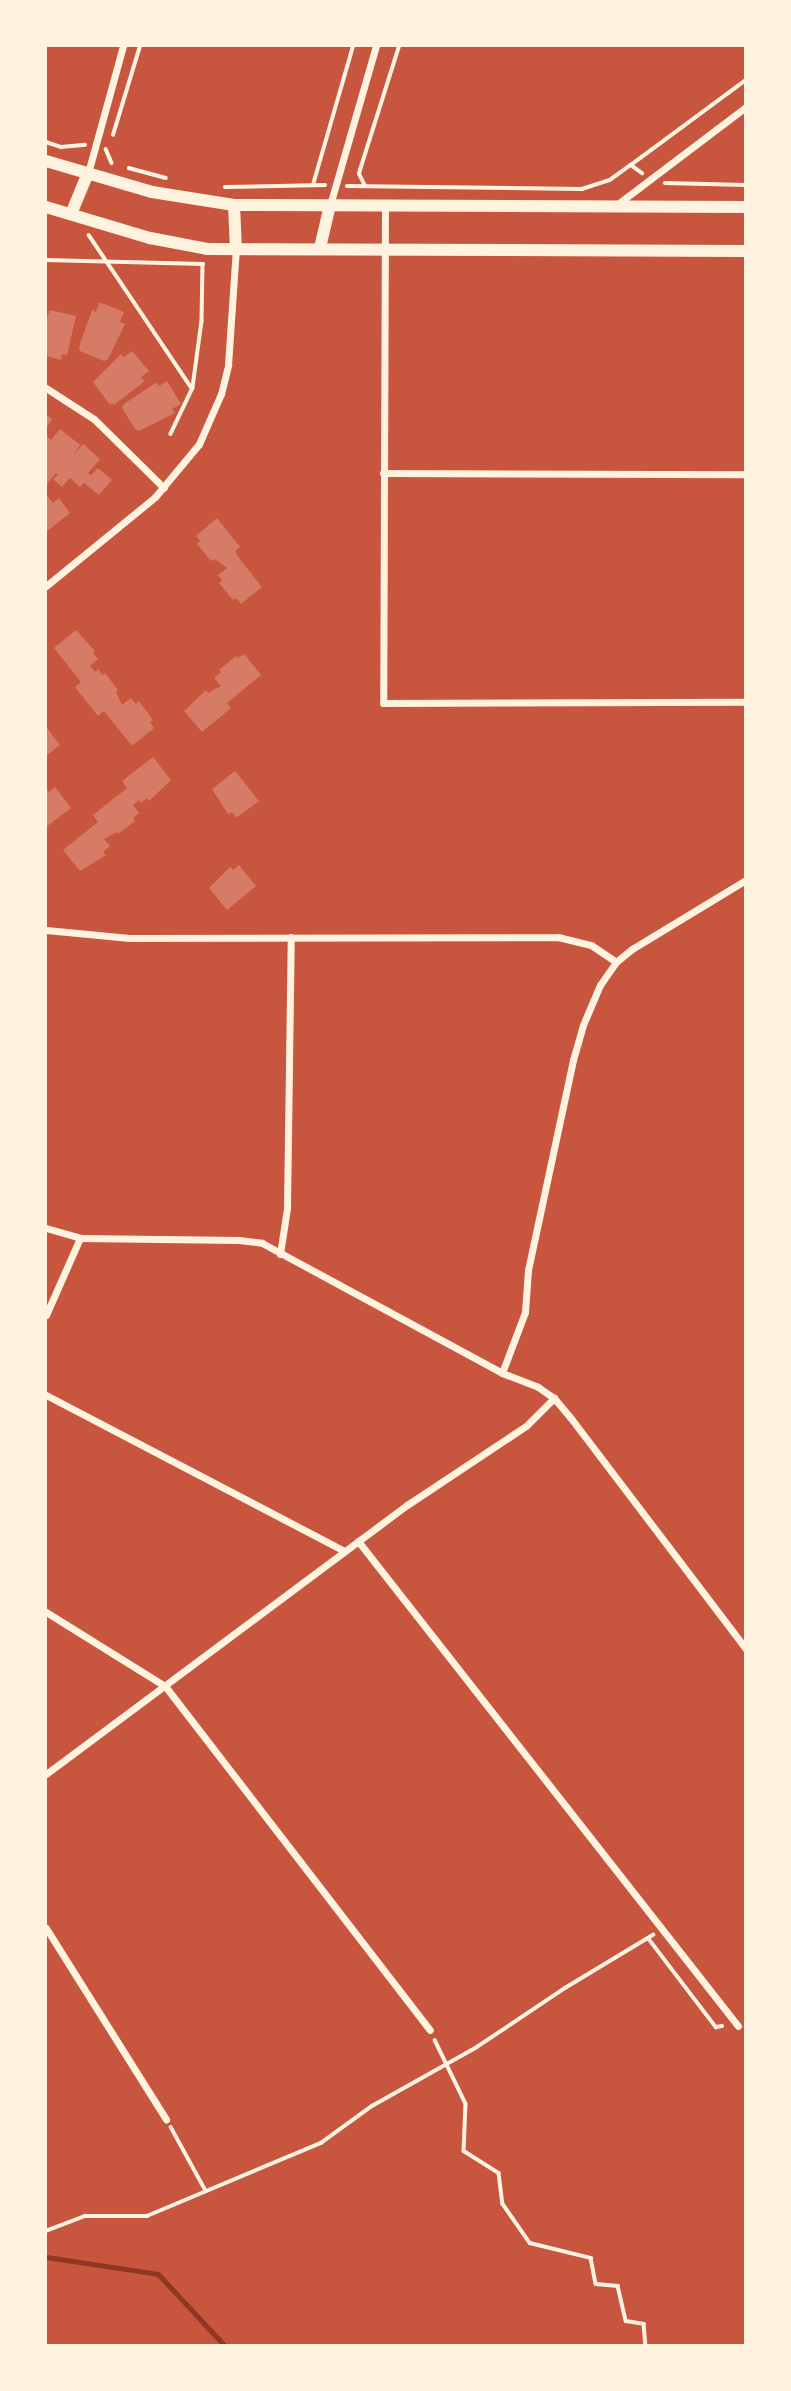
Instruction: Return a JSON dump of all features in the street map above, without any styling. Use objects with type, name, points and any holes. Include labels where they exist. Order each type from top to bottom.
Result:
[{"type":"street","points":[[71,214],[88,173],[123,46]]},
{"type":"street","points":[[320,248],[376,46]]},
{"type":"street","points":[[614,207],[649,177],[746,107]]},
{"type":"street","points":[[46,161],[189,200],[234,205],[746,207]]},
{"type":"street","points":[[46,586],[164,488],[199,444],[222,394],[232,335],[236,249],[234,205]]},
{"type":"street","points":[[385,205],[383,703],[746,702]]},
{"type":"street","points":[[46,207],[179,244],[236,249],[746,251]]},
{"type":"street","points":[[46,388],[94,419],[164,488]]},
{"type":"street","points":[[383,474],[746,474]]},
{"type":"street","points":[[502,1373],[525,1312],[528,1270],[577,1042],[590,1005],[616,962],[675,920],[746,880]]},
{"type":"street","points":[[46,930],[130,938],[558,937],[591,945],[616,962]]},
{"type":"street","points":[[281,1254],[287,1208],[291,937]]},
{"type":"street","points":[[46,1228],[80,1238],[252,1240],[502,1373],[538,1387],[554,1398],[746,1649]]},
{"type":"street","points":[[46,1315],[80,1238]]},
{"type":"street","points":[[46,1395],[345,1551]]},
{"type":"street","points":[[46,1774],[358,1541],[434,1486],[506,1441],[554,1398]]},
{"type":"street","points":[[358,1541],[738,2026]]},
{"type":"street","points":[[46,1612],[165,1686],[430,2030]]},
{"type":"street","points":[[46,1928],[166,2119]]},
{"type":"path","points":[[140,46],[107,150],[111,163],[175,180]]},
{"type":"path","points":[[213,187],[315,185],[353,46]]},
{"type":"path","points":[[365,187],[360,170],[399,46]]},
{"type":"path","points":[[358,187],[582,189],[610,180],[746,80]]},
{"type":"path","points":[[46,142],[61,147],[84,144]]},
{"type":"path","points":[[631,165],[661,183],[746,185]]},
{"type":"path","points":[[88,233],[192,388]]},
{"type":"path","points":[[46,260],[203,264],[202,321],[192,388],[171,434]]},
{"type":"path","points":[[46,2231],[85,2216],[147,2216],[321,2143],[372,2106],[477,2047],[565,1988],[649,1939],[660,1929]]},
{"type":"path","points":[[649,1939],[716,2026],[738,2026]]},
{"type":"path","points":[[430,2030],[466,2104],[464,2151],[499,2173],[503,2204],[530,2243],[591,2258],[596,2284],[618,2286],[626,2321],[644,2324],[646,2346]]},
{"type":"path","points":[[166,2119],[206,2192]]},
{"type":"building","points":[[99,302],[124,312],[120,322],[125,324],[108,359],[104,361],[80,351],[79,347],[92,310],[96,312]]},
{"type":"building","points":[[50,310],[76,316],[67,355],[62,354],[61,360],[46,356],[46,319]]},
{"type":"building","points":[[132,351],[149,371],[141,377],[145,381],[114,405],[110,405],[93,382],[121,354],[124,357]]},
{"type":"building","points":[[167,381],[181,404],[172,409],[175,413],[139,431],[135,429],[122,408],[124,404],[157,382],[159,386]]},
{"type":"building","points":[[46,414],[52,419],[46,429]]},
{"type":"building","points":[[60,429],[80,445],[73,455],[83,444],[100,459],[88,473],[91,475],[98,468],[112,480],[99,495],[84,483],[80,487],[70,478],[62,487],[53,479],[58,475],[56,473],[46,485],[46,435],[51,440]]},
{"type":"building","points":[[46,494],[53,503],[59,498],[70,513],[46,532]]},
{"type":"building","points":[[217,518],[240,547],[235,551],[239,558],[262,587],[241,604],[236,598],[233,600],[219,583],[222,581],[218,575],[227,568],[215,559],[211,561],[197,544],[200,541],[196,536]]},
{"type":"building","points":[[76,630],[95,651],[93,653],[98,659],[90,666],[95,672],[98,669],[102,675],[105,673],[118,690],[116,692],[122,705],[131,698],[136,704],[139,701],[153,720],[150,722],[154,728],[132,746],[104,711],[98,716],[75,687],[81,682],[54,648]]},
{"type":"building","points":[[244,654],[261,675],[227,703],[231,708],[202,732],[184,711],[206,690],[208,693],[221,686],[214,678],[221,672],[219,670],[236,656],[238,658]]},
{"type":"building","points":[[46,727],[60,745],[46,756]]},
{"type":"building","points":[[153,757],[171,780],[149,801],[147,798],[141,803],[139,800],[133,805],[139,813],[133,818],[135,821],[118,834],[117,832],[104,839],[110,846],[103,852],[106,855],[80,871],[63,850],[98,822],[93,815],[127,788],[122,781]]},
{"type":"building","points":[[235,771],[259,801],[236,818],[232,812],[228,814],[212,789]]},
{"type":"building","points":[[55,787],[71,808],[46,827],[46,788],[49,792]]},
{"type":"building","points":[[239,865],[256,886],[227,910],[209,888],[230,867],[233,870]]},
{"type":"waterway","points":[[46,2257],[158,2274],[225,2346]]}]
